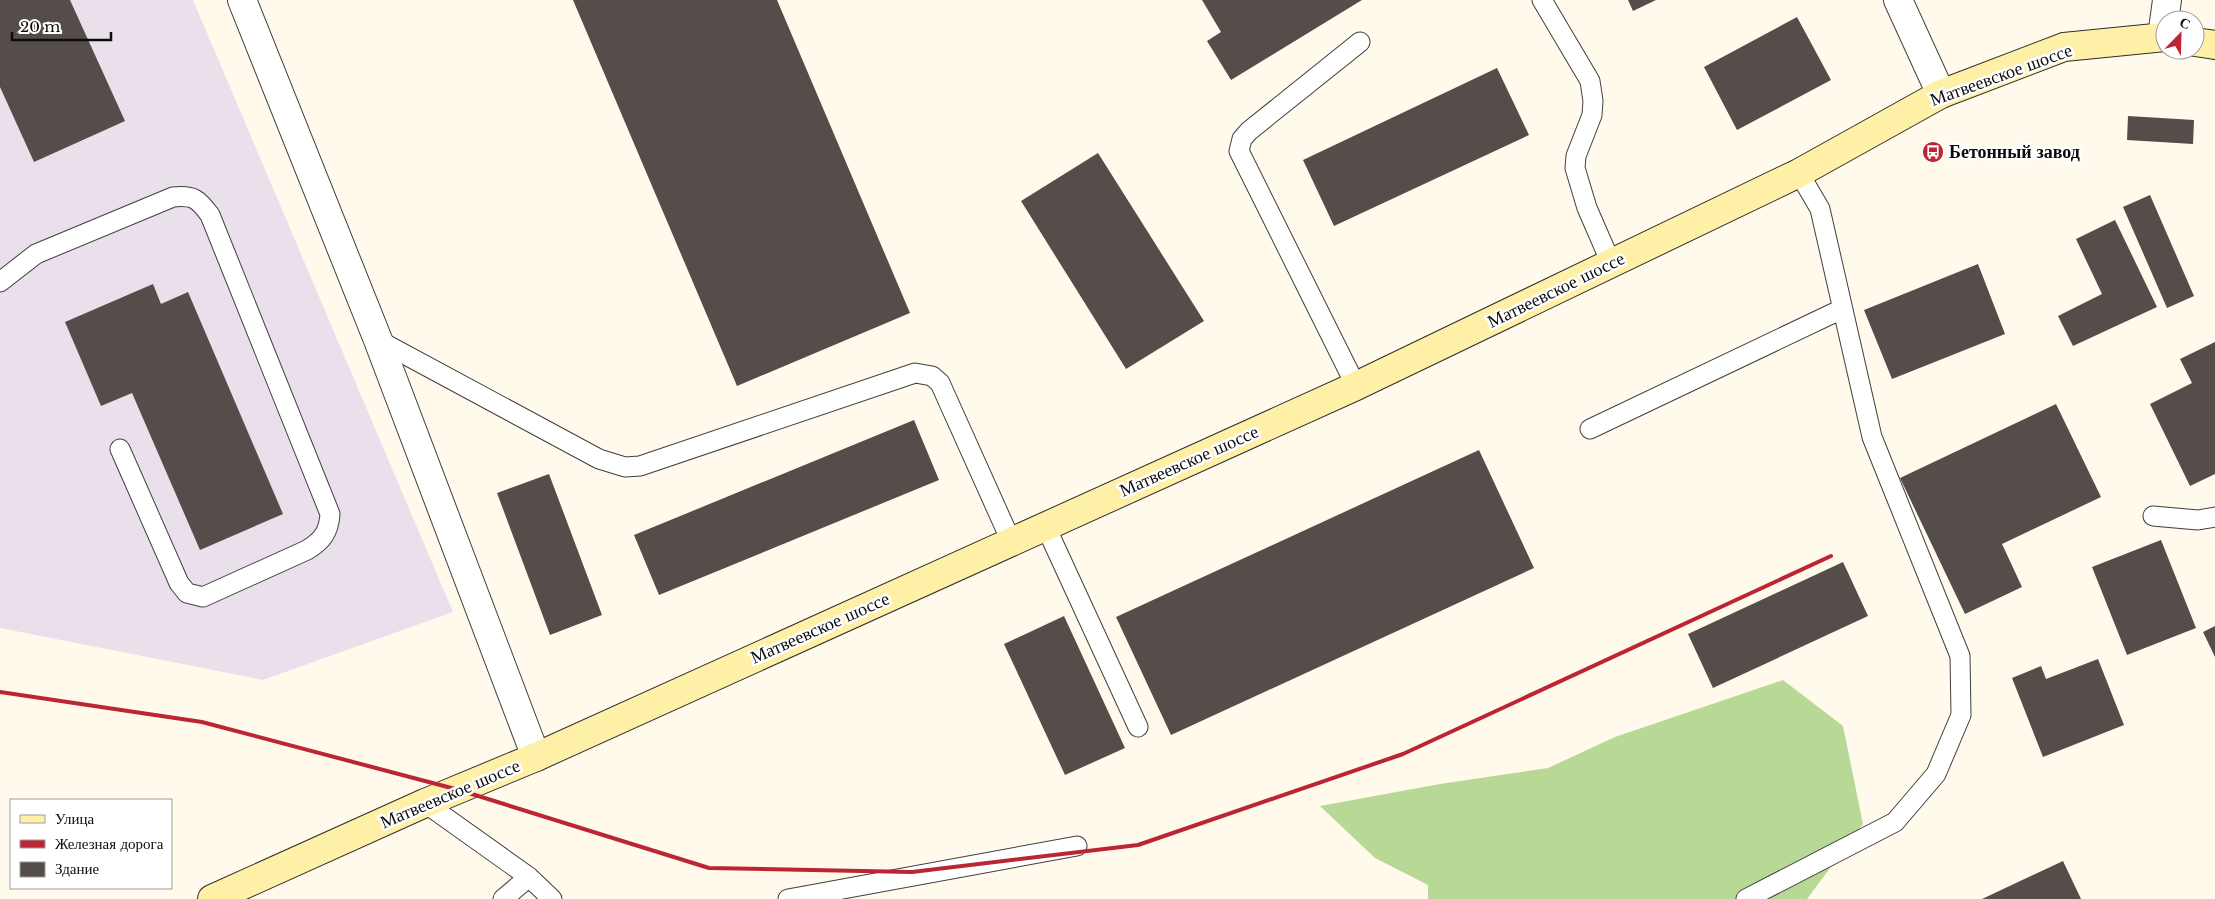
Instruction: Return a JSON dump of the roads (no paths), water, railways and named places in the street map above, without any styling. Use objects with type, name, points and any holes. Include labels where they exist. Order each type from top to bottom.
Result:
[{"type":"main road","name":"Матвеевское шоссе","points":[[212,899],[425,803],[536,757],[1045,525],[1356,386],[1799,173],[1941,94],[2064,48],[2155,38]]},
{"type":"street","points":[[242,0],[378,340],[536,757]]},
{"type":"street","points":[[1898,0],[1941,94]]},
{"type":"lane","points":[[1542,0],[1590,81],[1593,101],[1592,115],[1576,156],[1575,168],[1587,208],[1611,263]]},
{"type":"lane","points":[[1356,386],[1239,151],[1242,139],[1249,131],[1360,42]]},
{"type":"lane","points":[[1746,899],[1895,822],[1936,774],[1961,715],[1960,656],[1872,437],[1820,209],[1799,173]]},
{"type":"lane","points":[[0,282],[36,254],[173,197],[186,196],[200,201],[210,215],[330,514],[329,526],[320,542],[307,550],[203,597],[187,593],[179,583],[120,449]]},
{"type":"lane","points":[[1590,429],[1842,309]]},
{"type":"lane","points":[[378,340],[599,459],[625,467],[640,466],[915,373],[932,376],[940,383],[1011,541]]},
{"type":"lane","points":[[2153,516],[2198,520],[2215,516]]},
{"type":"lane","points":[[1045,525],[1138,727]]},
{"type":"lane","points":[[425,803],[529,877],[552,899]]},
{"type":"lane","points":[[788,899],[1077,846]]},
{"type":"lane","points":[[503,899],[529,877]]},
{"type":"railway","points":[[0,692],[202,722],[459,790],[709,868],[912,872],[1138,845],[1403,754],[1831,556]]},
{"type":"place","name":"Бетонный завод","points":[[1933,152]]}]
